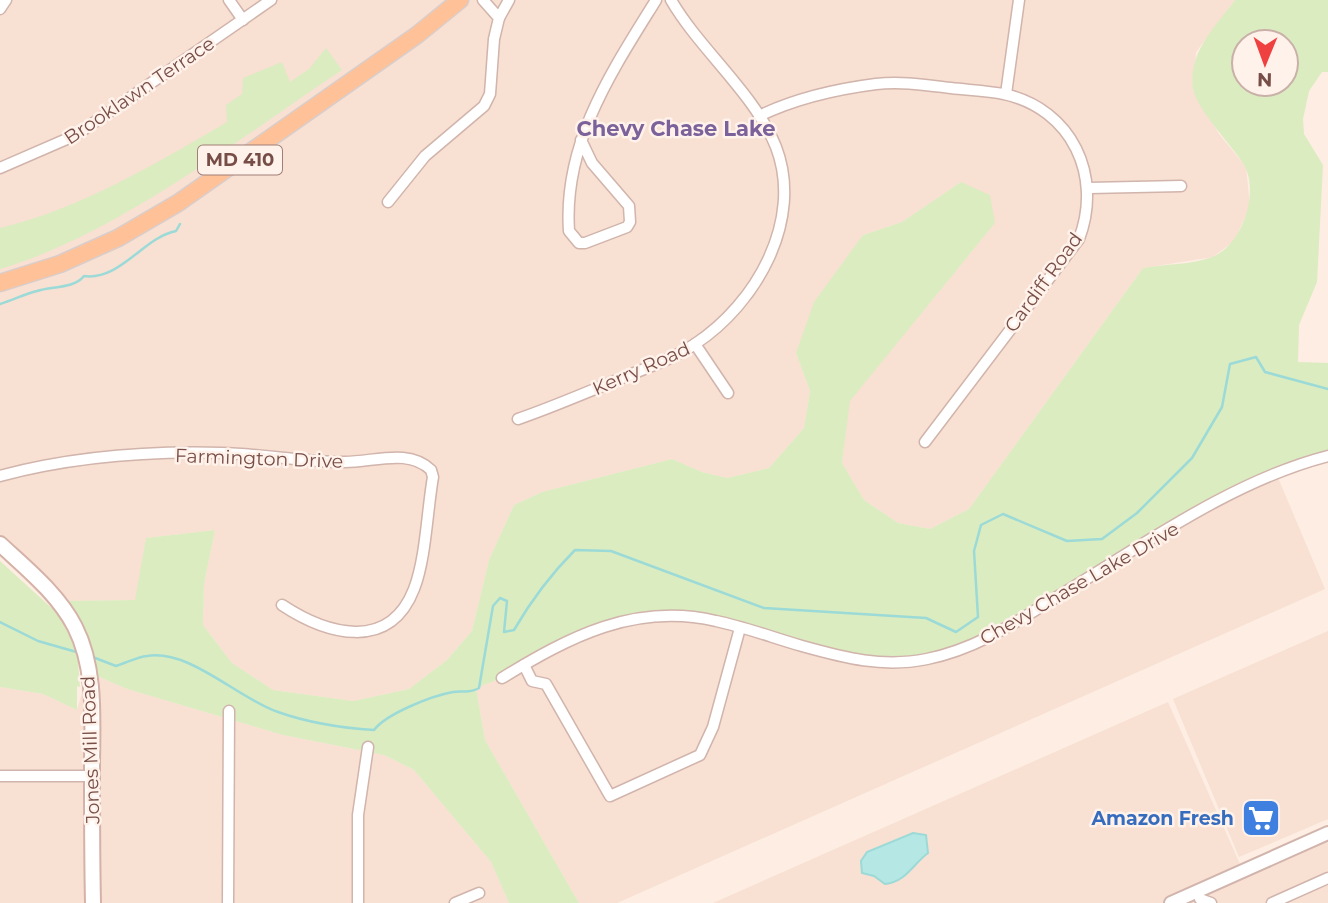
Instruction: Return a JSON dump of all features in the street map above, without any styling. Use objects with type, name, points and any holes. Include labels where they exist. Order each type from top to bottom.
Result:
[{"type":"main road","name":"MD 410","points":[[0,283],[60,264],[118,238],[178,203],[417,35],[460,0]]},
{"type":"main road","name":"Jones Mill Road","points":[[0,544],[43,584],[66,613],[81,642],[86,661],[91,703],[93,903]]},
{"type":"street","points":[[0,9],[6,0]]},
{"type":"street","points":[[229,0],[243,20]]},
{"type":"street","name":"Brooklawn Terrace","points":[[0,168],[76,135],[271,0]]},
{"type":"street","points":[[483,0],[499,18]]},
{"type":"street","points":[[388,202],[425,156],[484,106],[490,94],[494,39],[499,18],[509,0]]},
{"type":"street","points":[[582,140],[592,163],[629,206],[631,213],[627,227],[585,243],[573,237],[568,220],[582,140],[589,115],[606,81],[656,0]]},
{"type":"street","name":"Kerry Road","points":[[518,419],[663,361],[695,344],[727,317],[750,290],[779,233],[785,201],[782,171],[775,146],[759,116],[671,0]]},
{"type":"street","points":[[1006,94],[1019,0]]},
{"type":"street","name":"Cardiff Road","points":[[759,116],[837,91],[878,84],[909,83],[1006,94],[1039,110],[1063,129],[1080,155],[1089,188],[1085,223],[1079,239],[925,442]]},
{"type":"street","points":[[1089,188],[1181,186]]},
{"type":"street","points":[[695,344],[728,393]]},
{"type":"street","name":"Farmington Drive","points":[[0,476],[114,457],[223,453],[345,462],[413,457],[431,470],[433,477],[416,583],[402,610],[389,622],[365,632],[352,633],[321,627],[282,605]]},
{"type":"street","name":"Chevy Chase Lake Drive","points":[[502,678],[566,640],[606,624],[634,618],[687,616],[740,628],[845,659],[878,663],[947,654],[997,633],[1256,482],[1328,456]]},
{"type":"street","points":[[524,665],[532,681],[546,684],[610,796],[700,755],[705,747],[740,628]]},
{"type":"street","points":[[228,903],[229,711]]},
{"type":"street","points":[[358,903],[358,815],[368,747]]},
{"type":"street","points":[[0,776],[92,776]]},
{"type":"street","points":[[1171,903],[1198,898],[1328,833]]},
{"type":"street","points":[[1272,903],[1328,878]]},
{"type":"street","points":[[455,903],[479,893]]},
{"type":"street","points":[[1198,898],[1211,903]]},
{"type":"shaded area","points":[[0,0],[1235,0],[1196,52],[1193,90],[1219,134],[1246,167],[1250,207],[1234,241],[1213,257],[1143,268],[969,509],[930,529],[898,523],[864,500],[842,463],[849,401],[995,223],[961,182],[902,222],[863,235],[796,353],[810,391],[804,428],[769,468],[727,478],[702,472],[672,459],[542,492],[514,505],[489,560],[472,631],[447,660],[409,689],[353,701],[273,690],[232,663],[203,625],[204,584],[215,530],[146,538],[136,600],[57,601],[0,544]]},
{"type":"shaded area","points":[[1276,473],[1325,589],[617,903],[579,903],[485,740],[476,688],[502,678],[606,624],[1222,500]]},
{"type":"shaded area","points":[[1328,631],[1328,819],[1239,857],[1173,699]]},
{"type":"shaded area","points":[[88,672],[127,689],[283,735],[384,755],[414,770],[491,862],[509,903],[0,903],[0,687],[43,694],[77,710]]},
{"type":"shaded area","points":[[1168,702],[1243,871],[1328,833],[1328,903],[713,903]]},
{"type":"green space","points":[[1235,0],[1328,0],[1328,72],[1322,72],[1309,91],[1303,119],[1304,134],[1323,165],[1317,282],[1299,325],[1298,362],[1328,363],[1328,456],[1256,482],[968,648],[885,664],[687,616],[606,624],[502,678],[476,688],[485,740],[579,903],[509,903],[491,862],[414,770],[384,755],[283,735],[127,689],[88,672],[57,601],[135,600],[146,538],[215,530],[204,584],[203,625],[232,663],[273,690],[353,701],[409,689],[447,660],[472,631],[489,560],[514,505],[542,492],[672,459],[702,472],[727,478],[769,468],[804,428],[810,391],[796,353],[814,302],[863,235],[902,222],[961,182],[990,195],[995,223],[850,401],[842,463],[864,500],[898,523],[930,529],[969,509],[1143,268],[1212,257],[1223,251],[1240,230],[1249,203],[1248,176],[1239,157],[1201,107],[1193,89],[1195,63],[1212,30]]},
{"type":"green space","points":[[326,48],[342,70],[220,154],[133,209],[89,233],[0,269],[0,228],[60,209],[145,169],[227,122],[226,105],[242,94],[243,78],[282,62],[290,82],[309,69]]},
{"type":"green space","points":[[0,561],[57,613],[77,649],[80,687],[77,686],[77,710],[43,694],[0,687]]},
{"type":"water","points":[[913,833],[926,835],[928,853],[904,876],[885,884],[874,876],[862,873],[861,861],[867,852]]},
{"type":"waterway","points":[[0,304],[37,291],[68,285],[84,276],[109,272],[153,241],[176,231],[180,224]]},
{"type":"waterway","points":[[90,656],[116,666],[147,656],[180,660],[278,712],[326,724],[374,730],[398,712],[422,702],[444,694],[479,688],[493,606],[500,598],[507,601],[504,632],[514,630],[542,588],[575,550],[611,551],[764,608],[926,618],[956,632],[978,617],[974,551],[981,525],[1003,514],[1067,541],[1102,539],[1137,513],[1192,458],[1222,407],[1230,364],[1256,357],[1265,372],[1328,389]]},
{"type":"waterway","points":[[0,622],[38,641],[80,653]]},
{"type":"place","name":"Amazon Fresh","points":[[1261,818]]},
{"type":"district","name":"Chevy Chase Lake","points":[[676,129]]}]
